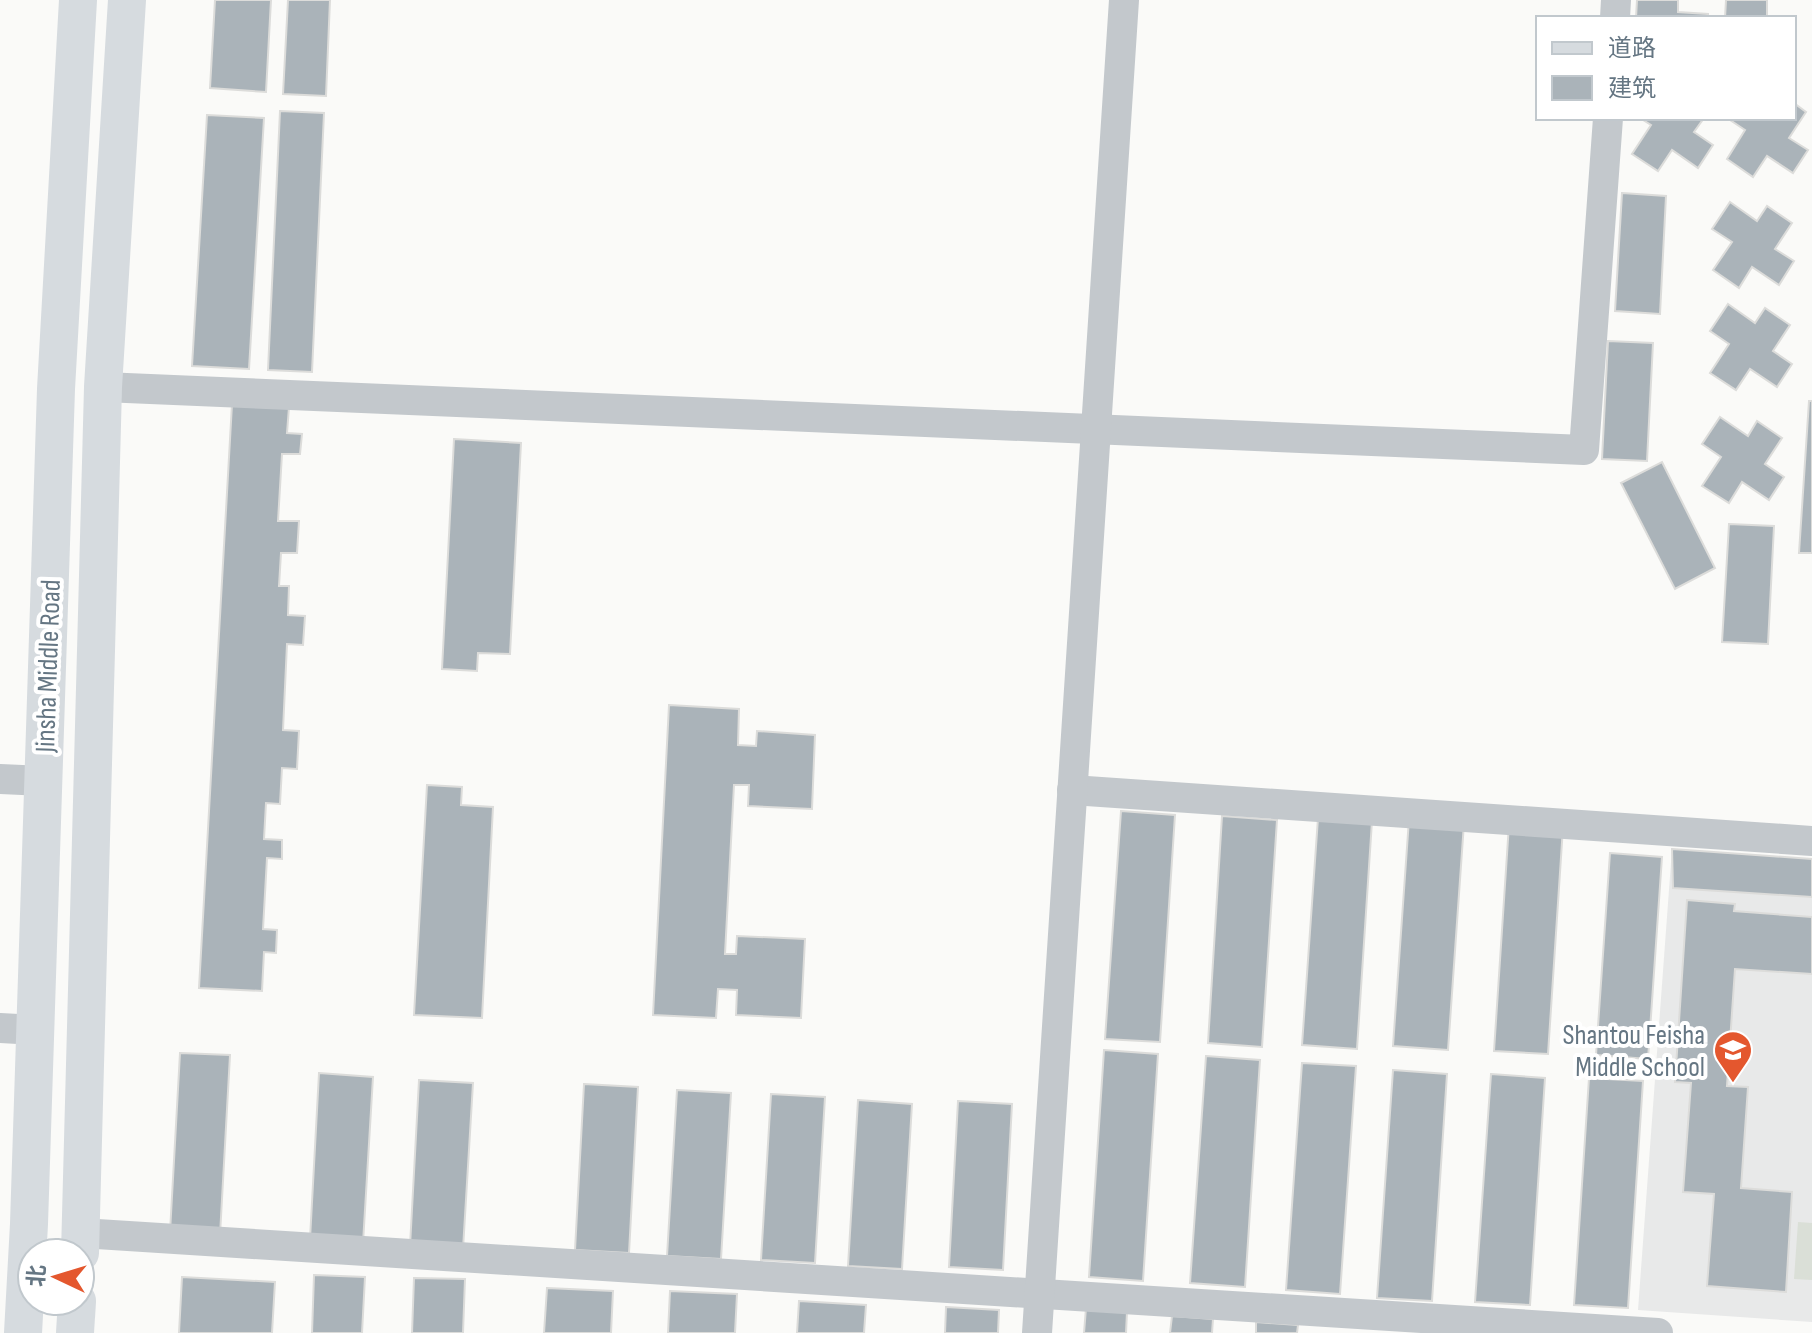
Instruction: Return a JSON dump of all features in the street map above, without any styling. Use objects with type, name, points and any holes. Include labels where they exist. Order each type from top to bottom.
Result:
[{"type":"main road","name":"Jinsha Middle Road","points":[[23,1333],[18,1029],[44,781],[56,389],[78,0]]},
{"type":"main road","name":"Jinsha Middle Road","points":[[81,1237],[103,387],[127,0]]},
{"type":"street","points":[[1037,1333],[1124,0]]},
{"type":"street","points":[[103,387],[1584,450],[1608,120]]},
{"type":"street","points":[[0,779],[44,781]]},
{"type":"street","points":[[1072,790],[1812,841]]},
{"type":"street","points":[[96,1244],[1658,1333]]},
{"type":"shaded area","name":"Shantou Feisha Middle School","points":[[1672,849],[1812,859],[1812,1322],[1638,1310]]},
{"type":"shaded area","points":[[1798,1222],[1812,1223],[1812,1280],[1794,1279]]},
{"type":"building","points":[[215,0],[271,0],[266,92],[210,88]]},
{"type":"building","points":[[288,0],[330,0],[326,96],[283,94]]},
{"type":"building","points":[[1637,0],[1678,0],[1678,12],[1708,14],[1708,16],[1636,16]]},
{"type":"building","points":[[1726,0],[1767,0],[1767,16],[1725,16]]},
{"type":"building","points":[[1796,104],[1806,112],[1789,138],[1808,150],[1793,173],[1767,156],[1753,177],[1727,159],[1745,130],[1730,120],[1796,120]]},
{"type":"building","points":[[280,111],[324,113],[312,372],[268,370]]},
{"type":"building","points":[[207,115],[264,118],[249,369],[192,366]]},
{"type":"building","points":[[1643,120],[1703,120],[1694,132],[1713,145],[1698,168],[1672,150],[1658,171],[1632,154],[1651,125]]},
{"type":"building","points":[[1622,193],[1666,196],[1660,314],[1615,311]]},
{"type":"building","points":[[1730,202],[1757,221],[1767,206],[1792,223],[1775,249],[1794,261],[1779,285],[1752,267],[1739,288],[1713,270],[1732,242],[1712,229]]},
{"type":"building","points":[[1728,304],[1755,323],[1765,308],[1790,325],[1773,351],[1792,364],[1777,387],[1750,369],[1736,390],[1710,373],[1729,344],[1710,331]]},
{"type":"building","points":[[1608,341],[1653,343],[1647,461],[1602,459]]},
{"type":"building","points":[[1809,401],[1812,401],[1812,553],[1799,553]]},
{"type":"building","points":[[232,404],[289,407],[287,433],[302,434],[300,454],[282,454],[278,521],[299,521],[297,553],[281,553],[279,586],[289,586],[288,615],[305,616],[303,645],[287,644],[283,730],[299,731],[297,769],[282,768],[280,804],[266,803],[264,839],[282,840],[282,859],[267,858],[263,929],[277,930],[276,953],[264,952],[262,991],[199,988]]},
{"type":"building","points":[[1720,417],[1748,436],[1757,421],[1782,438],[1765,464],[1784,477],[1769,500],[1742,482],[1729,503],[1702,486],[1721,457],[1702,444]]},
{"type":"building","points":[[454,439],[521,443],[510,654],[478,653],[477,671],[442,669]]},
{"type":"building","points":[[1662,462],[1715,568],[1675,589],[1621,483]]},
{"type":"building","points":[[1729,524],[1774,526],[1768,644],[1722,642]]},
{"type":"building","points":[[669,705],[739,709],[738,745],[756,746],[757,731],[815,735],[812,809],[748,806],[749,785],[734,785],[725,954],[736,954],[737,936],[805,939],[801,1018],[736,1015],[737,990],[718,989],[716,1018],[653,1015]]},
{"type":"building","points":[[427,785],[462,787],[461,805],[493,807],[482,1018],[414,1015]]},
{"type":"building","points":[[1121,811],[1175,815],[1160,1042],[1105,1039]]},
{"type":"building","points":[[1222,816],[1277,820],[1262,1047],[1208,1043]]},
{"type":"building","points":[[1318,818],[1372,821],[1357,1049],[1302,1045]]},
{"type":"building","points":[[1409,819],[1464,823],[1448,1050],[1393,1046]]},
{"type":"building","points":[[1509,824],[1563,827],[1548,1054],[1494,1051]]},
{"type":"building","points":[[1672,849],[1812,859],[1812,897],[1673,888]]},
{"type":"building","points":[[1610,853],[1662,857],[1648,1059],[1596,1055]]},
{"type":"building","points":[[1687,900],[1735,904],[1734,911],[1812,917],[1812,974],[1735,969],[1727,1086],[1748,1087],[1741,1188],[1792,1192],[1786,1292],[1707,1286],[1714,1194],[1683,1192],[1691,1083],[1675,1082]]},
{"type":"building","points":[[1104,1050],[1158,1054],[1143,1281],[1089,1277]]},
{"type":"building","points":[[180,1053],[230,1055],[220,1235],[170,1232]]},
{"type":"building","points":[[1206,1056],[1260,1060],[1245,1287],[1190,1283]]},
{"type":"building","points":[[1302,1063],[1356,1066],[1340,1294],[1286,1290]]},
{"type":"building","points":[[1393,1070],[1447,1074],[1432,1301],[1377,1298]]},
{"type":"building","points":[[319,1073],[373,1077],[363,1243],[310,1239]]},
{"type":"building","points":[[1491,1074],[1545,1078],[1530,1305],[1475,1302]]},
{"type":"building","points":[[1589,1078],[1643,1081],[1628,1308],[1574,1305]]},
{"type":"building","points":[[419,1080],[473,1083],[463,1249],[410,1246]]},
{"type":"building","points":[[584,1084],[638,1087],[629,1253],[575,1250]]},
{"type":"building","points":[[677,1090],[731,1093],[721,1259],[667,1256]]},
{"type":"building","points":[[771,1094],[825,1097],[815,1263],[761,1260]]},
{"type":"building","points":[[858,1100],[912,1104],[902,1269],[848,1266]]},
{"type":"building","points":[[958,1101],[1012,1104],[1003,1270],[949,1267]]},
{"type":"building","points":[[314,1275],[365,1277],[362,1333],[312,1333]]},
{"type":"building","points":[[182,1277],[275,1282],[272,1333],[179,1333]]},
{"type":"building","points":[[414,1278],[465,1279],[463,1333],[412,1333]]},
{"type":"building","points":[[547,1288],[613,1291],[611,1333],[544,1333]]},
{"type":"building","points":[[670,1291],[737,1294],[735,1333],[668,1333]]},
{"type":"building","points":[[799,1301],[866,1305],[864,1333],[797,1333]]},
{"type":"building","points":[[946,1307],[999,1310],[998,1333],[945,1333]]},
{"type":"building","points":[[1086,1308],[1127,1312],[1126,1333],[1084,1333]]},
{"type":"building","points":[[1172,1316],[1213,1319],[1212,1333],[1170,1333]]},
{"type":"building","points":[[1256,1322],[1298,1325],[1297,1333],[1256,1333]]},
{"type":"place","name":"Shantou Feisha Middle School","points":[[1733,1084]]}]
